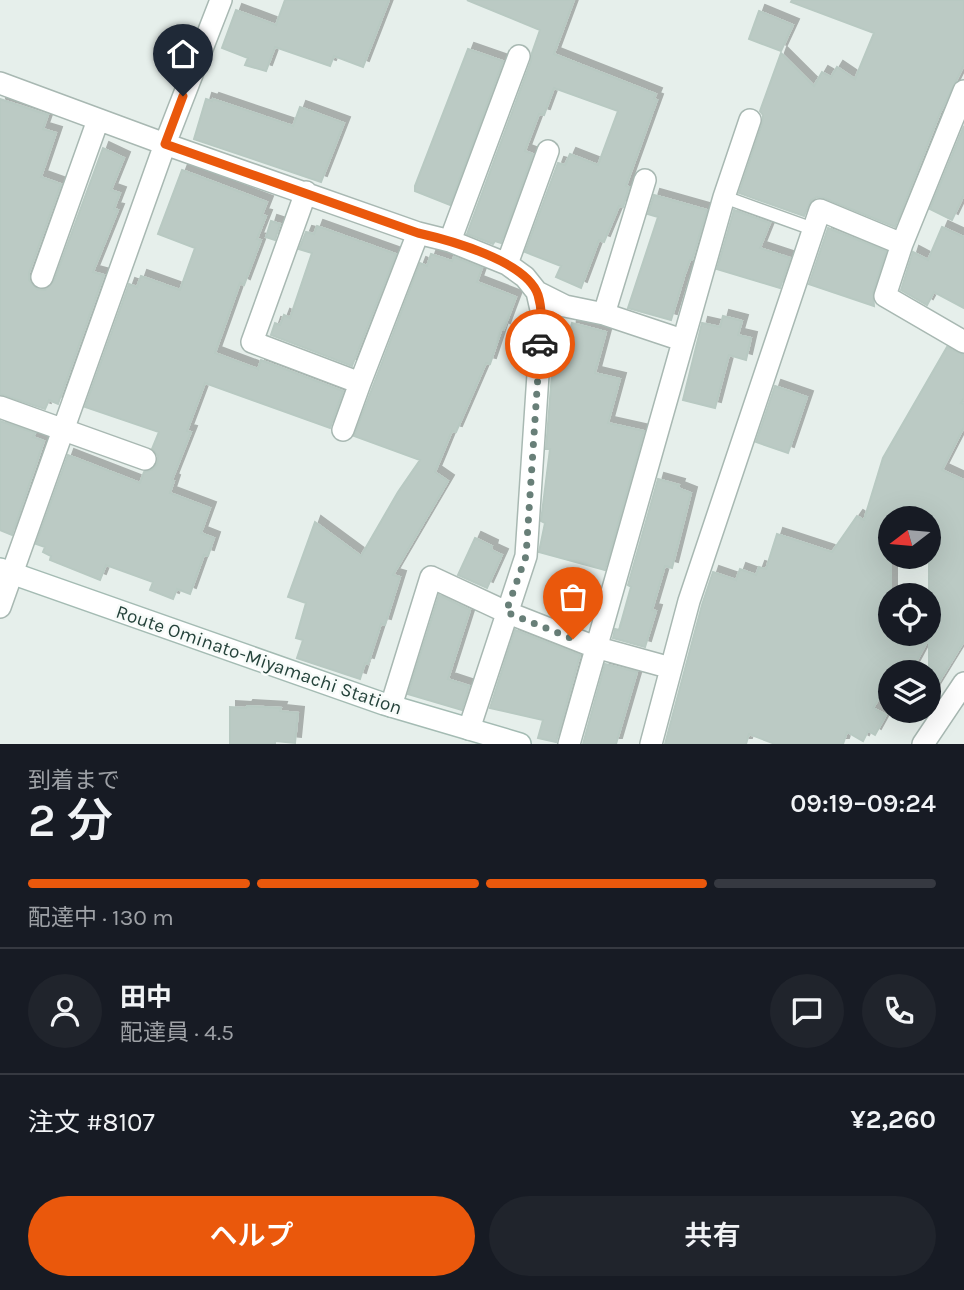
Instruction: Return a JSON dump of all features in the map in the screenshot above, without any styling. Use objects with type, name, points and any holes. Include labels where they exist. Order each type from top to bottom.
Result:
[{"type":"street","points":[[0,607],[6,572],[63,431],[165,144],[220,0]]},
{"type":"street","points":[[450,241],[519,56]]},
{"type":"street","points":[[0,83],[418,233],[450,241],[507,264],[525,277],[537,292],[565,306],[604,314],[682,340]]},
{"type":"street","points":[[964,91],[902,244],[885,296],[964,342]]},
{"type":"street","points":[[41,277],[98,120]]},
{"type":"street","points":[[569,744],[682,340],[724,197],[750,120]]},
{"type":"street","points":[[507,264],[548,151]]},
{"type":"street","points":[[604,314],[645,180]]},
{"type":"street","points":[[306,192],[252,342],[360,383]]},
{"type":"street","points":[[651,744],[688,601],[820,209],[902,244]]},
{"type":"street","points":[[343,430],[418,233]]},
{"type":"street","points":[[469,729],[526,556],[542,314],[537,292]]},
{"type":"street","points":[[0,407],[145,459]]},
{"type":"street","name":"Route Ominato-Miyamachi Station","points":[[6,572],[391,706],[520,744]]},
{"type":"street","points":[[391,706],[431,577],[506,612],[595,648],[671,668]]},
{"type":"street","points":[[923,744],[964,682]]},
{"type":"lane","points":[[724,197],[813,229]]},
{"type":"building","points":[[285,0],[389,0],[363,67],[334,56],[330,66],[275,47],[266,71],[245,65],[248,58],[222,48],[236,10],[276,25]]},
{"type":"building","points":[[467,0],[574,0],[554,54],[656,94],[654,99],[657,100],[626,186],[629,187],[623,207],[619,206],[604,242],[599,240],[581,288],[556,277],[561,266],[525,252],[558,163],[565,165],[570,154],[598,165],[618,111],[554,88],[544,115],[539,114],[525,151],[533,154],[501,243],[495,241],[493,244],[467,234],[540,30]]},
{"type":"building","points":[[964,0],[964,65],[940,113],[895,227],[824,198],[811,200],[804,216],[739,193],[762,124],[763,115],[760,111],[781,53],[814,86],[822,72],[831,77],[837,67],[855,79],[874,33],[791,2]]},
{"type":"building","points":[[759,11],[793,25],[781,51],[749,39]]},
{"type":"building","points":[[468,49],[503,61],[450,205],[415,191],[415,186]]},
{"type":"building","points":[[0,99],[48,115],[43,129],[56,133],[41,177],[61,184],[29,273],[29,280],[37,289],[45,290],[54,281],[103,148],[124,158],[111,190],[120,193],[114,209],[118,210],[93,272],[104,275],[58,404],[49,400],[45,409],[0,394]]},
{"type":"building","points":[[206,99],[293,126],[300,107],[344,123],[321,182],[194,139]]},
{"type":"building","points":[[964,126],[964,195],[952,220],[930,209]]},
{"type":"building","points":[[182,170],[267,202],[262,215],[266,216],[257,239],[261,240],[244,285],[240,283],[215,353],[258,369],[261,360],[343,391],[330,428],[205,383],[187,431],[191,432],[172,480],[174,481],[170,493],[210,508],[201,533],[214,538],[208,556],[204,555],[190,594],[177,589],[173,599],[150,590],[153,582],[106,565],[100,580],[50,560],[51,556],[43,552],[45,547],[36,544],[68,455],[140,483],[144,472],[153,469],[157,464],[158,456],[152,449],[159,432],[85,407],[129,284],[137,287],[141,276],[180,290],[195,248],[158,234]]},
{"type":"building","points":[[654,195],[707,210],[671,320],[628,308],[658,217],[648,214]]},
{"type":"building","points":[[734,210],[770,223],[760,248],[790,258],[780,288],[717,269]]},
{"type":"building","points":[[271,221],[280,224],[275,240],[266,237]]},
{"type":"building","points":[[317,226],[396,254],[352,366],[271,335],[275,323],[280,325],[284,315],[290,318],[312,253],[299,249],[306,232],[314,234]]},
{"type":"building","points":[[942,227],[964,237],[964,308],[934,292],[927,305],[901,290],[913,252],[928,260]]},
{"type":"building","points":[[828,228],[886,251],[873,292],[874,306],[809,284]]},
{"type":"building","points":[[431,254],[452,261],[454,257],[482,268],[477,282],[516,297],[490,364],[486,363],[435,472],[448,481],[393,575],[400,577],[385,625],[381,624],[368,664],[365,663],[360,679],[297,658],[303,640],[296,638],[306,603],[288,597],[315,522],[361,556],[420,460],[354,436],[420,263],[427,266]]},
{"type":"building","points":[[723,316],[742,321],[738,335],[751,338],[746,360],[729,355],[715,408],[683,400],[702,323],[720,327]]},
{"type":"building","points":[[572,323],[606,332],[595,373],[620,379],[608,423],[644,431],[605,570],[539,552],[545,523],[541,521],[550,449],[546,449],[555,337],[568,337]]},
{"type":"building","points":[[947,347],[964,355],[964,398],[961,403],[964,404],[964,427],[942,470],[964,480],[964,641],[941,678],[941,660],[929,660],[929,646],[941,646],[941,583],[929,583],[929,569],[942,569],[942,506],[878,506],[878,569],[891,569],[891,583],[878,583],[878,646],[925,646],[917,660],[878,660],[878,700],[873,708],[878,711],[878,723],[882,723],[875,735],[868,731],[863,741],[847,732],[843,744],[775,744],[749,734],[746,744],[665,744],[713,572],[736,580],[740,569],[756,575],[759,567],[766,569],[777,534],[832,552],[857,516],[864,520],[883,458]]},
{"type":"building","points":[[775,386],[807,397],[788,453],[756,442]]},
{"type":"building","points":[[0,421],[35,433],[33,437],[44,441],[12,535],[0,530]]},
{"type":"building","points":[[658,479],[679,485],[678,488],[691,493],[672,568],[665,566],[645,647],[613,638],[615,629],[619,630],[631,587],[628,585]]},
{"type":"building","points":[[475,538],[492,546],[491,550],[502,555],[487,588],[458,575]]},
{"type":"building","points":[[439,595],[470,610],[448,679],[469,686],[462,710],[408,694]]},
{"type":"building","points":[[515,630],[580,655],[556,742],[538,738],[543,720],[490,708]]},
{"type":"building","points":[[605,664],[637,672],[616,744],[583,744]]},
{"type":"building","points":[[230,707],[281,708],[280,711],[298,713],[295,743],[275,741],[275,744],[230,744]]},
{"type":"way so far","points":[[540,344],[526,556],[506,612],[573,639]]},
{"type":"route","points":[[183,96],[165,144],[418,233],[450,241],[507,264],[525,277],[537,292],[542,314],[540,344]]}]
